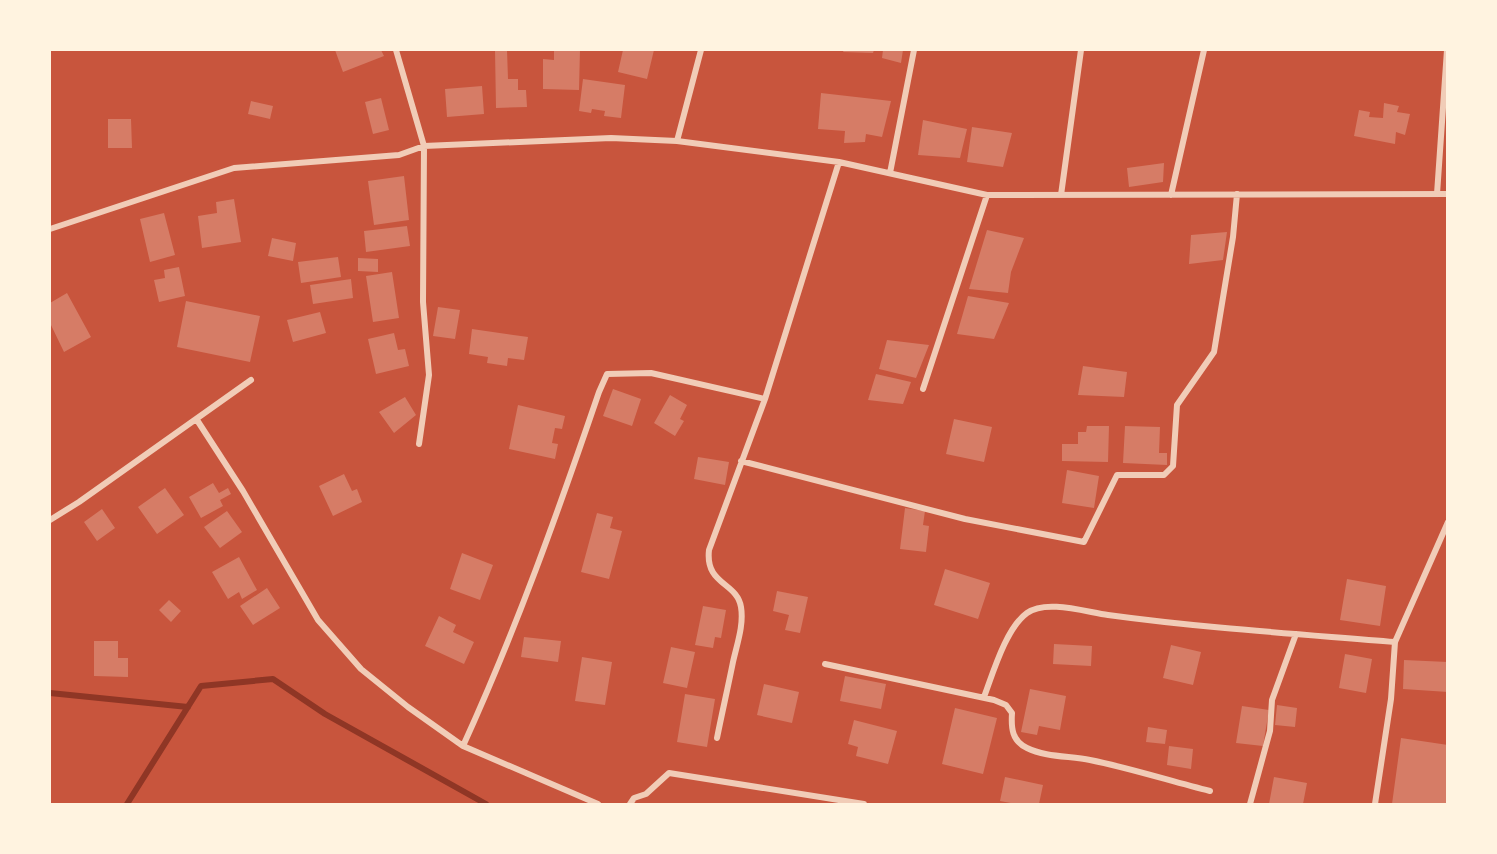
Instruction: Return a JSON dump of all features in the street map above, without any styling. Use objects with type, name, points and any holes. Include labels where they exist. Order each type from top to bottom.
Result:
[{"type":"street","points":[[396,50],[423,146],[423,302],[429,375],[419,444]]},
{"type":"street","points":[[677,141],[701,50]]},
{"type":"street","points":[[890,173],[914,50]]},
{"type":"street","points":[[1061,195],[1081,50]]},
{"type":"street","points":[[1171,195],[1204,50]]},
{"type":"street","points":[[1437,194],[1448,50]]},
{"type":"street","points":[[50,229],[234,168],[399,156],[423,146],[611,138],[677,141],[839,162],[987,195],[1448,194]]},
{"type":"street","points":[[717,738],[741,627],[741,605],[735,595],[712,573],[708,561],[709,550],[765,399],[839,162]]},
{"type":"street","points":[[741,461],[965,519],[1084,542],[1117,475],[1164,475],[1173,466],[1177,405],[1214,352],[1233,237],[1237,194]]},
{"type":"street","points":[[923,389],[987,195]]},
{"type":"street","points":[[463,746],[486,696],[542,556],[598,392],[607,374],[651,373],[765,399]]},
{"type":"street","points":[[50,520],[197,420],[251,380]]},
{"type":"street","points":[[197,420],[243,491],[318,620],[361,669],[463,746],[598,804]]},
{"type":"street","points":[[1375,804],[1391,699],[1395,642],[1448,522]]},
{"type":"street","points":[[984,697],[1004,646],[1016,624],[1028,612],[1043,607],[1296,634],[1395,642]]},
{"type":"street","points":[[1250,804],[1270,731],[1272,700],[1296,634]]},
{"type":"street","points":[[825,664],[984,697],[1006,705],[1012,713],[1011,728],[1015,739],[1026,748],[1091,760],[1210,791]]},
{"type":"street","points":[[630,804],[634,798],[646,794],[669,773],[864,804]]},
{"type":"building","points":[[335,50],[381,50],[384,56],[343,72]]},
{"type":"building","points":[[495,50],[507,50],[508,79],[518,79],[518,90],[526,90],[527,107],[496,108]]},
{"type":"building","points":[[554,50],[580,50],[579,90],[543,89],[543,59],[554,60]]},
{"type":"building","points":[[623,50],[654,50],[647,79],[618,72]]},
{"type":"building","points":[[844,50],[874,50],[873,53],[843,52]]},
{"type":"building","points":[[883,50],[903,50],[901,63],[882,58]]},
{"type":"building","points":[[583,79],[625,85],[621,118],[604,116],[605,111],[592,109],[591,113],[579,111]]},
{"type":"building","points":[[482,86],[484,114],[447,117],[445,89]]},
{"type":"building","points":[[821,93],[891,101],[882,137],[866,134],[865,142],[844,143],[845,131],[818,129]]},
{"type":"building","points":[[381,98],[389,130],[373,134],[365,102]]},
{"type":"building","points":[[251,101],[273,106],[270,119],[248,114]]},
{"type":"building","points":[[1384,103],[1399,106],[1397,112],[1410,114],[1405,135],[1396,132],[1395,144],[1354,136],[1359,110],[1370,112],[1369,117],[1383,118]]},
{"type":"building","points":[[108,119],[131,119],[132,148],[108,148]]},
{"type":"building","points":[[923,120],[967,129],[960,158],[918,155]]},
{"type":"building","points":[[972,127],[1012,133],[1003,167],[967,162]]},
{"type":"building","points":[[1164,163],[1163,182],[1129,187],[1127,168]]},
{"type":"building","points":[[404,176],[409,220],[374,225],[368,181]]},
{"type":"building","points":[[234,199],[241,242],[202,248],[198,216],[217,213],[216,202]]},
{"type":"building","points":[[164,213],[175,255],[150,262],[140,219]]},
{"type":"building","points":[[407,226],[410,246],[366,252],[364,231]]},
{"type":"building","points":[[987,230],[1024,238],[1011,272],[1008,293],[969,289]]},
{"type":"building","points":[[1227,232],[1223,260],[1189,264],[1191,235]]},
{"type":"building","points":[[272,238],[296,243],[293,261],[268,256]]},
{"type":"building","points":[[338,257],[341,277],[301,283],[298,262]]},
{"type":"building","points":[[358,258],[378,259],[378,272],[358,271]]},
{"type":"building","points":[[179,267],[185,296],[159,302],[154,280],[165,278],[164,270]]},
{"type":"building","points":[[392,272],[399,318],[373,322],[366,276]]},
{"type":"building","points":[[351,279],[353,298],[313,304],[310,285]]},
{"type":"building","points":[[67,293],[91,337],[64,352],[50,323],[50,303]]},
{"type":"building","points":[[968,296],[1009,303],[994,339],[957,334]]},
{"type":"building","points":[[186,301],[260,316],[250,362],[177,347]]},
{"type":"building","points":[[438,307],[460,310],[455,339],[433,336]]},
{"type":"building","points":[[320,312],[326,333],[293,342],[287,320]]},
{"type":"building","points":[[472,329],[528,337],[524,360],[508,358],[507,366],[487,363],[488,357],[469,354]]},
{"type":"building","points":[[394,333],[398,350],[405,349],[409,366],[376,374],[368,339]]},
{"type":"building","points":[[887,340],[929,345],[916,378],[879,369]]},
{"type":"building","points":[[1083,366],[1127,372],[1124,397],[1078,395]]},
{"type":"building","points":[[876,374],[911,382],[903,404],[868,400]]},
{"type":"building","points":[[613,389],[641,399],[632,426],[603,416]]},
{"type":"building","points":[[670,395],[687,405],[680,419],[684,421],[675,436],[654,423]]},
{"type":"building","points":[[405,397],[416,415],[394,433],[379,412]]},
{"type":"building","points":[[518,405],[565,416],[562,429],[555,428],[552,443],[558,444],[555,459],[509,449]]},
{"type":"building","points":[[954,419],[992,427],[984,462],[946,454]]},
{"type":"building","points":[[1087,426],[1109,426],[1108,462],[1062,461],[1062,444],[1078,444],[1078,432],[1086,432]]},
{"type":"building","points":[[1125,426],[1160,427],[1159,453],[1167,453],[1167,465],[1123,463]]},
{"type":"building","points":[[698,457],[729,462],[725,485],[694,479]]},
{"type":"building","points":[[1067,470],[1099,476],[1094,508],[1062,503]]},
{"type":"building","points":[[344,474],[352,491],[357,489],[362,502],[333,516],[319,486]]},
{"type":"building","points":[[213,483],[219,493],[228,488],[231,494],[220,500],[223,506],[201,518],[189,497]]},
{"type":"building","points":[[165,488],[184,515],[157,534],[138,507]]},
{"type":"building","points":[[905,508],[925,511],[923,525],[929,526],[926,552],[900,549]]},
{"type":"building","points":[[102,509],[115,528],[97,541],[84,522]]},
{"type":"building","points":[[227,511],[242,532],[220,548],[204,527]]},
{"type":"building","points":[[597,513],[613,517],[610,528],[622,531],[609,579],[581,572]]},
{"type":"building","points":[[462,553],[493,565],[480,600],[450,589]]},
{"type":"building","points":[[239,557],[257,590],[242,599],[239,592],[228,599],[212,572]]},
{"type":"building","points":[[945,569],[990,583],[978,619],[934,605]]},
{"type":"building","points":[[1347,579],[1386,586],[1380,626],[1340,620]]},
{"type":"building","points":[[267,588],[280,608],[253,625],[240,606]]},
{"type":"building","points":[[777,591],[808,597],[800,633],[785,630],[789,615],[773,611]]},
{"type":"building","points":[[169,600],[181,611],[171,622],[159,610]]},
{"type":"building","points":[[703,606],[726,610],[721,638],[715,637],[713,648],[695,645]]},
{"type":"building","points":[[439,616],[456,625],[453,632],[474,642],[464,664],[425,646]]},
{"type":"building","points":[[524,637],[561,641],[558,662],[521,657]]},
{"type":"building","points":[[94,641],[118,641],[118,658],[128,658],[128,677],[94,676]]},
{"type":"building","points":[[1054,644],[1092,646],[1091,666],[1053,664]]},
{"type":"building","points":[[1171,645],[1201,652],[1193,685],[1163,678]]},
{"type":"building","points":[[671,647],[695,652],[687,688],[663,683]]},
{"type":"building","points":[[1345,654],[1372,659],[1366,693],[1339,688]]},
{"type":"building","points":[[582,657],[612,662],[605,705],[575,701]]},
{"type":"building","points":[[1404,660],[1448,662],[1448,692],[1403,689]]},
{"type":"building","points":[[845,676],[886,684],[881,709],[840,701]]},
{"type":"building","points":[[764,684],[799,692],[792,723],[757,715]]},
{"type":"building","points":[[1030,689],[1066,696],[1060,730],[1039,726],[1037,735],[1021,732]]},
{"type":"building","points":[[685,694],[715,699],[707,747],[677,742]]},
{"type":"building","points":[[1277,705],[1297,708],[1295,727],[1275,725]]},
{"type":"building","points":[[1242,706],[1269,710],[1263,746],[1236,743]]},
{"type":"building","points":[[955,708],[997,718],[983,774],[942,764]]},
{"type":"building","points":[[854,720],[897,731],[888,764],[856,756],[858,747],[848,744]]},
{"type":"building","points":[[1148,727],[1167,730],[1165,744],[1146,742]]},
{"type":"building","points":[[1401,738],[1448,745],[1448,804],[1392,804]]},
{"type":"building","points":[[1169,746],[1193,749],[1191,769],[1167,765]]},
{"type":"building","points":[[1005,777],[1043,785],[1039,804],[1000,801]]},
{"type":"building","points":[[1274,777],[1307,783],[1303,804],[1269,804]]},
{"type":"waterway","points":[[127,804],[201,686],[273,679],[325,714],[486,804]]},
{"type":"waterway","points":[[50,693],[188,707]]}]
